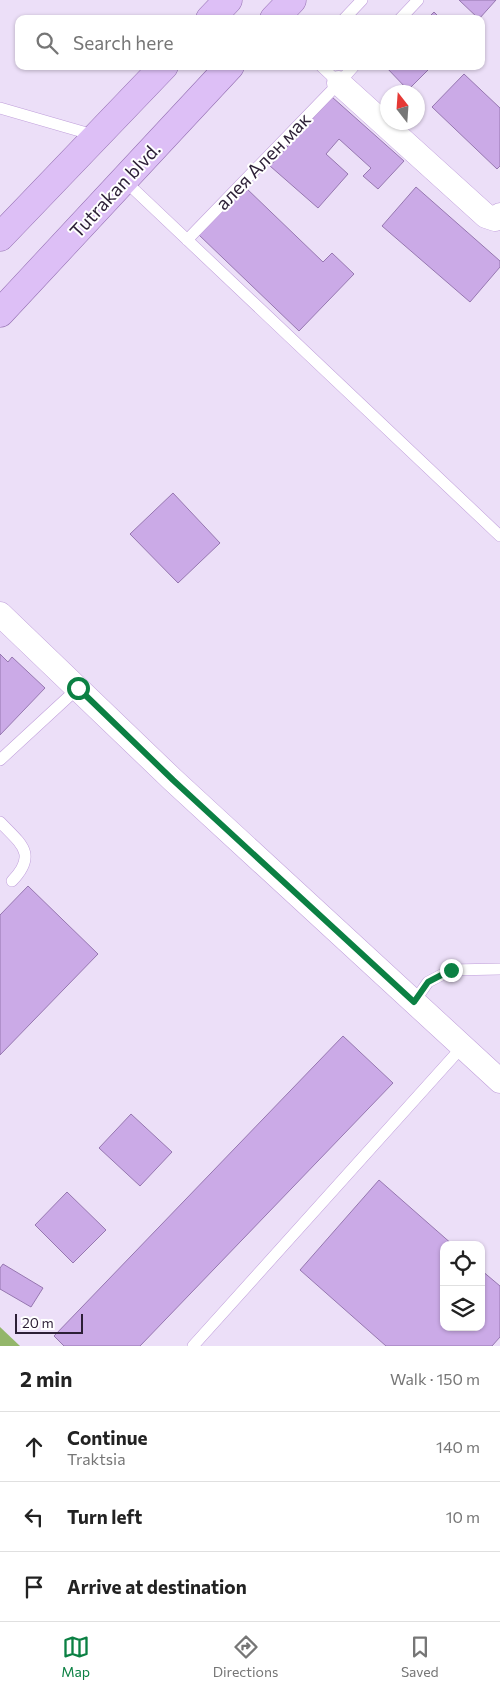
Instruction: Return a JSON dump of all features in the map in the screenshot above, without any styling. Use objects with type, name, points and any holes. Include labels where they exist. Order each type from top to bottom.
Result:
[{"type":"main road","points":[[214,15],[228,0]]},
{"type":"main road","points":[[278,15],[292,0]]},
{"type":"main road","points":[[0,237],[160,70]]},
{"type":"main road","name":"Tutrakan blvd.","points":[[0,313],[226,70]]},
{"type":"street","points":[[346,74],[486,216],[498,217]]},
{"type":"street","points":[[0,614],[173,780],[500,1080]]},
{"type":"lane","points":[[348,15],[362,0]]},
{"type":"lane","points":[[404,15],[418,0]]},
{"type":"lane","points":[[334,70],[346,74]]},
{"type":"lane","name":"алея Ален мак","points":[[187,240],[346,74]]},
{"type":"lane","points":[[0,108],[96,136]]},
{"type":"lane","points":[[124,180],[500,536]]},
{"type":"lane","points":[[0,760],[78,688]]},
{"type":"lane","points":[[0,822],[23,848],[26,858],[24,868],[12,881]]},
{"type":"lane","points":[[414,1002],[428,982],[451,970],[500,969]]},
{"type":"lane","points":[[193,1346],[462,1046]]},
{"type":"green space","points":[[0,1327],[20,1346],[0,1346]]},
{"type":"building","points":[[459,0],[496,0],[483,15],[475,15]]},
{"type":"building","points":[[389,70],[428,70],[413,85],[403,85]]},
{"type":"building","points":[[464,74],[500,108],[500,166],[497,169],[432,107]]},
{"type":"building","points":[[332,97],[404,161],[378,189],[363,176],[371,168],[339,139],[326,154],[348,174],[318,208],[270,166]]},
{"type":"building","points":[[245,187],[323,262],[332,253],[354,274],[299,331],[199,235]]},
{"type":"building","points":[[416,187],[500,261],[500,267],[470,302],[382,226]]},
{"type":"building","points":[[173,493],[220,543],[178,583],[130,534]]},
{"type":"building","points":[[0,654],[8,662],[12,657],[45,688],[0,735]]},
{"type":"building","points":[[28,886],[98,954],[0,1055],[0,915]]},
{"type":"building","points":[[343,1036],[393,1083],[140,1346],[64,1346],[54,1336]]},
{"type":"building","points":[[131,1114],[172,1152],[140,1186],[99,1148]]},
{"type":"building","points":[[379,1180],[448,1241],[440,1241],[440,1331],[485,1331],[485,1273],[500,1286],[500,1337],[492,1346],[386,1346],[300,1270]]},
{"type":"building","points":[[67,1192],[106,1230],[73,1263],[35,1225]]},
{"type":"building","points":[[3,1264],[43,1288],[31,1307],[0,1289],[0,1268]]},
{"type":"route","points":[[78,688],[173,780],[414,1002],[428,982],[451,970]]}]
